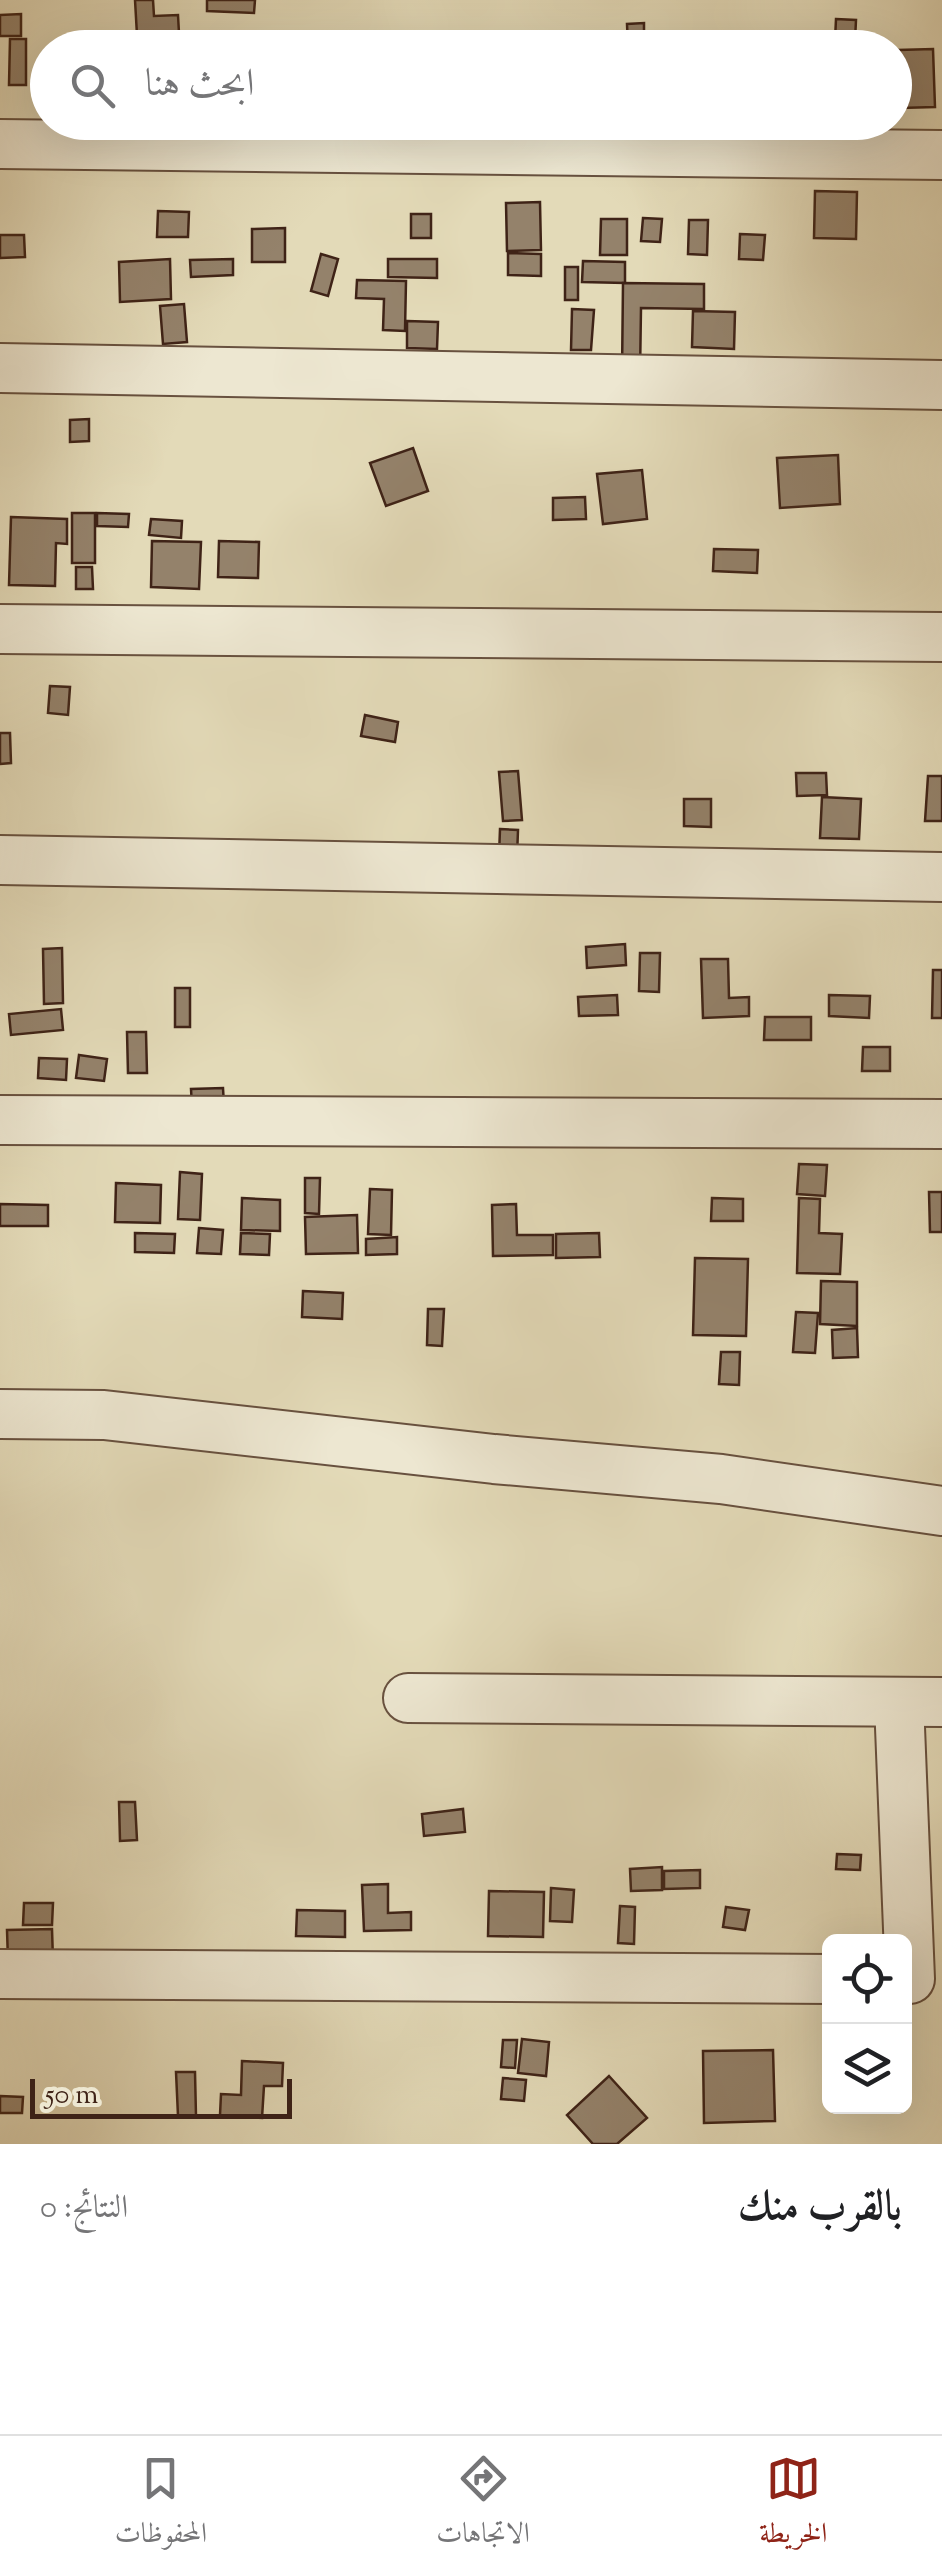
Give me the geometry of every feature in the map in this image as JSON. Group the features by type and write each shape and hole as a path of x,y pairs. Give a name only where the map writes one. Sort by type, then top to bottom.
{"street":[{"path":"0,144 942,154"},
{"path":"0,368 942,385"},
{"path":"0,629 942,638"},
{"path":"0,860 942,877"},
{"path":"0,1120 942,1124"},
{"path":"0,1414 104,1415 494,1459 721,1479 942,1511"},
{"path":"408,1698 921,1702 919,1979"},
{"path":"0,1974 822,1979"}],"building":[{"path":"135,0 153,0 154,16 178,15 179,30 137,30"},
{"path":"207,0 255,0 254,13 207,11"},
{"path":"21,14 21,36 0,36 0,15"},
{"path":"836,19 856,20 856,30 835,30"},
{"path":"644,23 644,30 627,30 627,24"},
{"path":"10,39 26,39 26,85 9,85"},
{"path":"933,49 935,107 912,108 912,50"},
{"path":"815,191 857,192 856,239 814,238"},
{"path":"540,202 541,250 507,251 506,203"},
{"path":"158,211 189,212 188,237 157,237"},
{"path":"411,214 431,214 431,238 411,238"},
{"path":"643,218 662,219 660,242 641,241"},
{"path":"601,219 627,219 627,255 600,255"},
{"path":"689,220 708,220 707,255 688,254"},
{"path":"285,228 285,262 252,262 252,229"},
{"path":"740,234 765,235 763,260 739,259"},
{"path":"0,235 24,235 25,257 0,258"},
{"path":"508,253 541,254 541,276 508,275"},
{"path":"321,254 338,259 328,296 311,291"},
{"path":"170,259 171,299 120,302 119,262"},
{"path":"233,259 233,275 191,277 190,260"},
{"path":"388,259 437,259 437,278 388,277"},
{"path":"583,261 625,262 625,283 582,282"},
{"path":"565,267 578,267 578,300 565,300"},
{"path":"357,280 406,281 405,331 383,330 384,299 356,298"},
{"path":"623,283 704,284 704,309 641,308 640,375 622,374"},
{"path":"184,304 187,342 163,344 160,306"},
{"path":"572,309 594,310 591,350 571,350"},
{"path":"693,311 735,312 734,349 692,347"},
{"path":"407,321 438,322 437,349 407,348"},
{"path":"89,419 89,441 70,442 70,420"},
{"path":"413,448 428,491 386,506 370,463"},
{"path":"838,455 840,504 780,508 777,458"},
{"path":"642,470 647,519 603,524 597,474"},
{"path":"585,497 586,519 553,520 553,498"},
{"path":"72,513 95,513 95,563 72,563"},
{"path":"97,513 129,514 128,527 97,526"},
{"path":"11,517 67,519 67,544 56,543 55,586 9,585"},
{"path":"151,519 182,521 181,538 149,535"},
{"path":"152,541 201,542 199,589 151,587"},
{"path":"219,541 259,542 258,578 218,577"},
{"path":"714,549 758,550 757,573 713,571"},
{"path":"76,567 92,567 93,589 76,589"},
{"path":"50,686 70,687 68,715 48,713"},
{"path":"365,715 398,722 395,742 361,736"},
{"path":"0,733 10,733 11,763 0,764"},
{"path":"518,771 522,820 503,821 499,772"},
{"path":"796,773 826,773 827,795 797,796"},
{"path":"928,776 942,776 942,821 925,821"},
{"path":"822,797 861,799 859,839 820,838"},
{"path":"684,799 711,799 711,827 684,826"},
{"path":"500,829 518,830 517,857 499,856"},
{"path":"625,944 626,965 587,968 586,947"},
{"path":"62,948 63,1003 44,1004 43,949"},
{"path":"640,953 660,953 659,992 639,991"},
{"path":"701,959 728,959 729,998 749,997 749,1016 703,1018"},
{"path":"933,970 942,970 942,1018 932,1018"},
{"path":"175,988 190,988 190,1027 175,1027"},
{"path":"617,995 618,1015 579,1016 578,997"},
{"path":"829,995 870,996 869,1018 829,1016"},
{"path":"61,1009 63,1030 11,1035 9,1014"},
{"path":"765,1017 811,1017 811,1040 764,1040"},
{"path":"127,1032 146,1032 147,1073 128,1073"},
{"path":"863,1047 890,1047 890,1071 862,1071"},
{"path":"79,1055 107,1059 104,1081 76,1078"},
{"path":"39,1058 67,1059 66,1080 38,1078"},
{"path":"223,1088 224,1105 192,1107 191,1089"},
{"path":"799,1164 827,1165 825,1196 797,1194"},
{"path":"180,1172 202,1174 200,1220 178,1219"},
{"path":"305,1178 320,1178 319,1214 305,1213"},
{"path":"116,1183 161,1185 160,1223 115,1222"},
{"path":"370,1189 392,1190 391,1235 368,1234"},
{"path":"929,1192 942,1192 942,1232 930,1232"},
{"path":"242,1198 280,1200 280,1231 241,1230"},
{"path":"712,1198 743,1199 743,1221 711,1221"},
{"path":"799,1198 820,1199 819,1233 842,1234 840,1274 797,1273"},
{"path":"0,1204 48,1205 48,1226 0,1226"},
{"path":"516,1204 517,1235 553,1235 553,1255 493,1256 492,1205"},
{"path":"357,1215 358,1253 306,1254 305,1217"},
{"path":"199,1228 223,1230 221,1254 197,1253"},
{"path":"135,1233 175,1234 174,1253 135,1252"},
{"path":"241,1233 270,1234 269,1255 240,1254"},
{"path":"599,1233 600,1257 556,1258 556,1234"},
{"path":"397,1237 397,1254 366,1255 366,1239"},
{"path":"695,1258 748,1259 746,1336 693,1335"},
{"path":"821,1281 857,1282 857,1326 820,1324"},
{"path":"303,1291 343,1293 342,1319 302,1317"},
{"path":"428,1309 444,1309 442,1346 427,1345"},
{"path":"796,1312 818,1313 815,1353 793,1352"},
{"path":"857,1328 858,1357 833,1358 832,1330"},
{"path":"721,1352 740,1352 739,1385 719,1384"},
{"path":"119,1802 135,1802 137,1840 120,1841"},
{"path":"463,1809 465,1832 424,1836 422,1814"},
{"path":"837,1854 861,1855 860,1870 836,1869"},
{"path":"662,1867 662,1890 631,1891 630,1869"},
{"path":"700,1870 700,1888 664,1889 664,1871"},
{"path":"388,1884 388,1913 411,1912 411,1930 364,1931 362,1885"},
{"path":"551,1888 574,1890 572,1922 550,1921"},
{"path":"489,1891 544,1892 543,1937 488,1936"},
{"path":"24,1903 53,1903 52,1925 23,1925"},
{"path":"620,1906 635,1907 634,1944 618,1943"},
{"path":"726,1907 749,1910 745,1930 723,1927"},
{"path":"297,1910 345,1911 345,1937 296,1936"},
{"path":"52,1929 53,1960 8,1961 7,1930"},
{"path":"522,2039 549,2042 546,2076 518,2073"},
{"path":"503,2040 517,2040 515,2068 501,2067"},
{"path":"773,2050 775,2121 704,2123 703,2051"},
{"path":"242,2061 283,2063 282,2086 264,2086 262,2118 220,2115 221,2094 241,2095"},
{"path":"176,2072 195,2072 196,2116 178,2116"},
{"path":"609,2076 647,2118 617,2144 593,2144 567,2115"},
{"path":"503,2078 526,2080 524,2101 501,2099"},
{"path":"0,2096 23,2097 22,2113 0,2113"}]}
